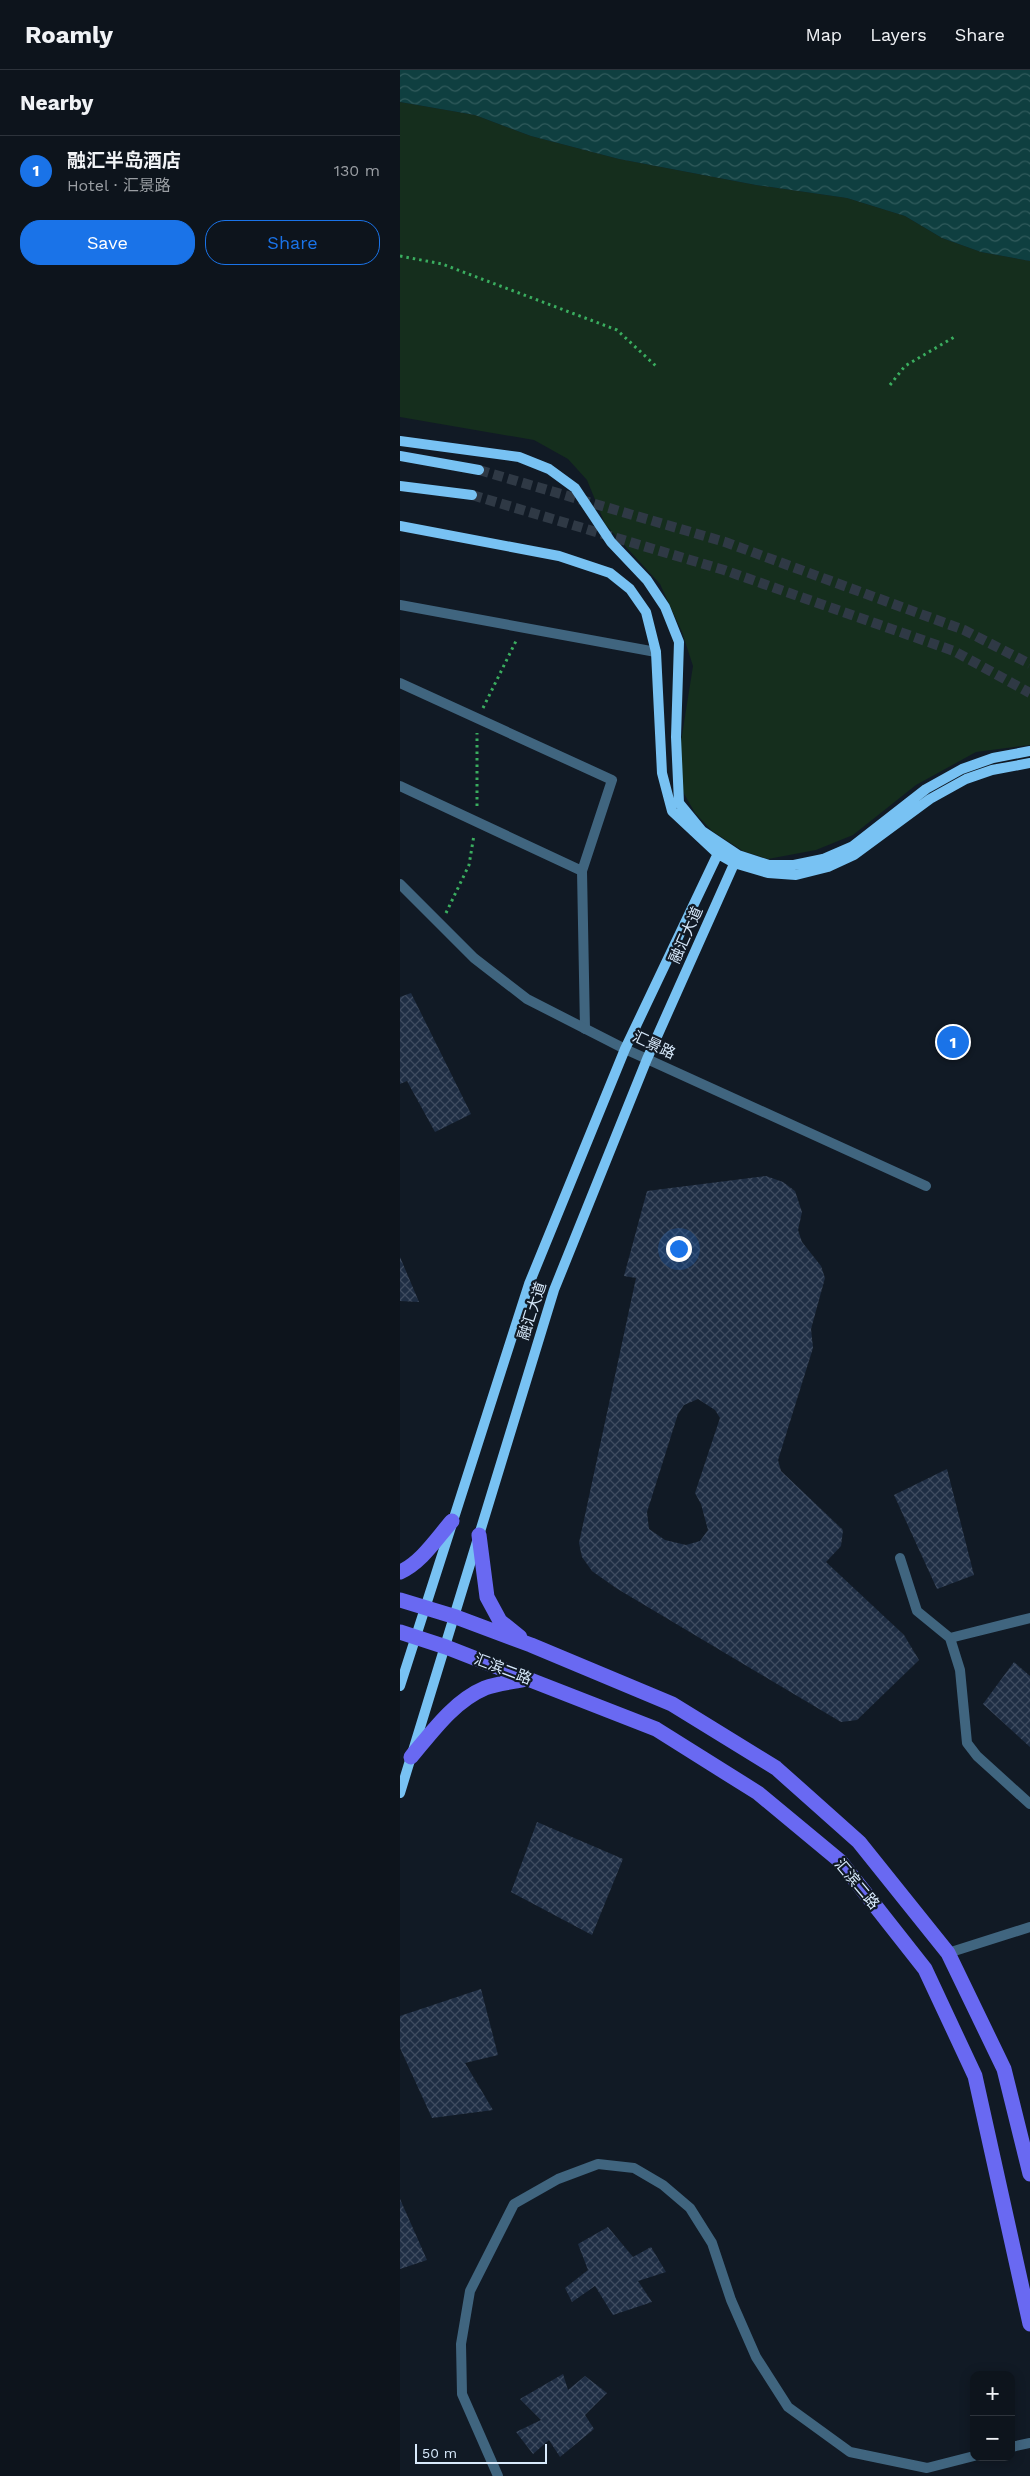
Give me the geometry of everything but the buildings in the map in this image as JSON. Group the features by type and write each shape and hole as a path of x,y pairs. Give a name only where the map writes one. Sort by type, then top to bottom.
{"main road":[{"path":"400,441 519,457 549,469 575,488 611,542 647,580 665,607 678,642 676,747 679,803 720,849"},
{"path":"400,456 479,470"},
{"path":"400,486 472,495"},
{"path":"400,526 559,556 610,573 630,589 646,612 656,652 662,773 672,812 720,849 736,859 768,873 796,875 828,867 854,855 930,799 966,779 992,770 1030,763"},
{"path":"736,859 769,865 794,865 823,859 853,846 926,789 962,769 992,758 1030,751"},
{"name":"融汇大道","path":"400,1686 529,1284 625,1049 720,849"},
{"name":"融汇大道","path":"400,1793 456,1617 479,1535 554,1290 647,1059 736,859"},
{"path":"400,1572 426,1550 452,1521"},
{"path":"479,1535 488,1597 500,1621 531,1646"},
{"name":"汇滨二路","path":"400,1600 456,1617 672,1704 776,1768 860,1842 948,1952 1004,2068 1030,2174"},
{"name":"汇滨二路","path":"400,1632 446,1647 656,1729 758,1793 840,1861 925,1969 975,2076 1030,2324"},
{"path":"412,1757 437,1726 461,1703 485,1688 527,1679"}],"street":[{"path":"400,605 656,652"},
{"path":"400,683 612,780 582,871 585,1029"},
{"path":"400,786 582,871"},
{"name":"汇景路","path":"400,884 474,958 527,999 625,1049 926,1186"},
{"path":"900,1558 917,1611 950,1638 960,1670 967,1743 977,1756 1030,1804"},
{"path":"950,1638 1030,1618"},
{"path":"948,1952 1030,1927"},
{"path":"498,2476 462,2394 461,2344 470,2291 514,2204 558,2179 598,2164 634,2168 663,2185 690,2208 712,2243 731,2300 756,2357 788,2407 850,2452 927,2468 970,2457"},
{"path":"1015,2446 1030,2443"}],"path":[{"path":"400,256 442,264 617,330 657,368"},
{"path":"890,384 905,366 956,336"},
{"path":"441,925 469,865 476,821 478,719 522,628"}],"shaded area":[{"path":"400,102 475,115 531,136 619,159 756,185 847,198 905,216 942,238 981,252 1030,261 1030,745 976,752 916,785 853,835 816,850 768,859 743,851 712,831 695,813 682,790 680,748 693,666 682,632 660,584 605,524 587,480 568,459 534,440 400,417"}],"water":[{"path":"400,70 1030,70 1030,261 981,252 942,238 905,216 847,198 756,185 619,159 531,136 475,115 400,102"}],"tunnel":[{"path":"479,470 725,542 964,630 1030,664"},
{"path":"472,495 724,570 954,651 1030,693"}],"place":[{"name":"融汇半岛酒店","path":"953,1042"}]}
